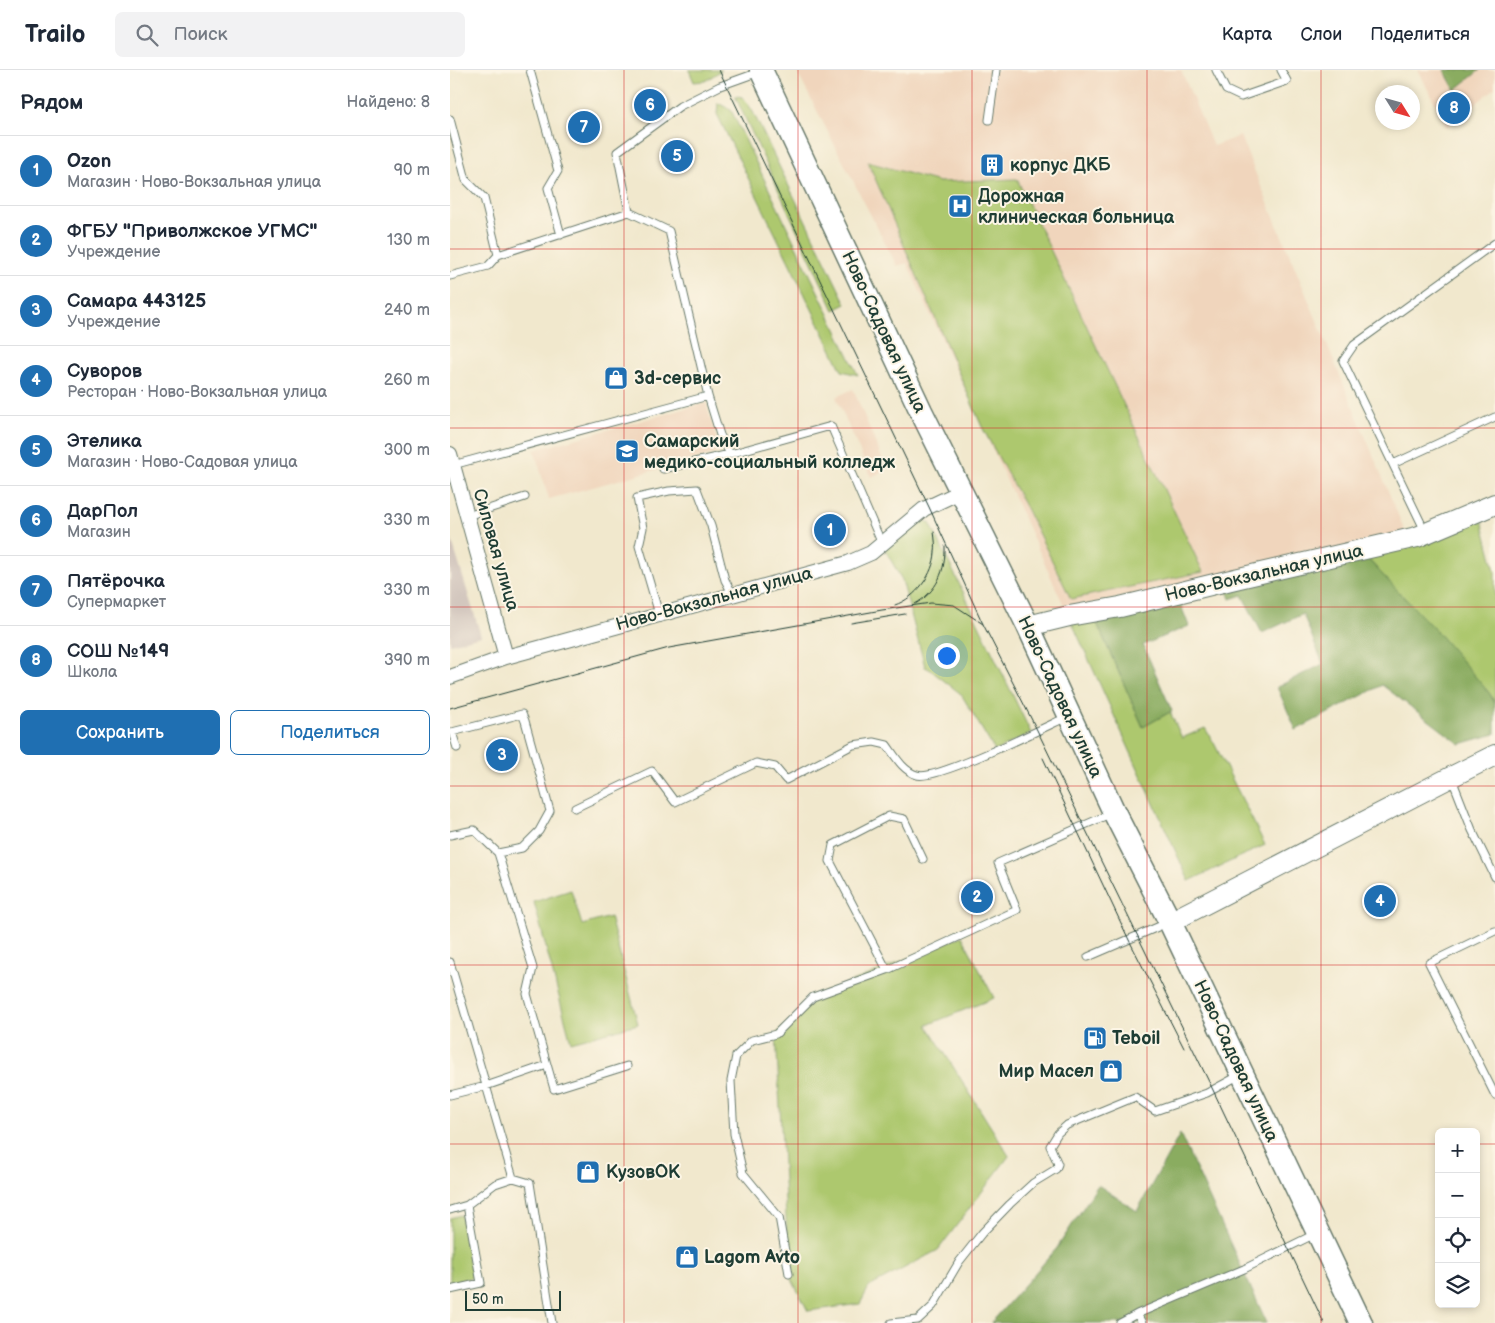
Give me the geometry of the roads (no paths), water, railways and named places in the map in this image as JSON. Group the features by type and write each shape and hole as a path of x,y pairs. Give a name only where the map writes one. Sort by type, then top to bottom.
{"main road":[{"name":"Ново-Садовая улица","path":"762,70 921,411 1028,626 1114,812 1170,922 1361,1323"}],"street":[{"name":"Силовая улица","path":"452,459 506,657"},
{"name":"Ново-Вокзальная улица","path":"450,677 506,657 732,593 848,563 871,553 924,510 962,491"},
{"name":"Ново-Вокзальная улица","path":"1028,626 1069,616 1120,607 1427,534 1495,504"},
{"path":"1170,922 1495,755"}],"lane":[{"path":"530,70 558,171 548,188 561,235"},
{"path":"629,212 617,152 680,106 720,86 762,70"},
{"path":"989,120 996,70"},
{"path":"1216,70 1226,90 1241,97 1287,81 1281,70"},
{"path":"450,119 466,180 484,198 498,255"},
{"path":"450,276 488,266 498,255 629,212 669,231 708,396 720,435 730,454"},
{"path":"1427,534 1344,361 1354,345 1495,243"},
{"path":"452,459 708,396"},
{"path":"1393,464 1495,417"},
{"path":"663,468 730,454 831,426 882,544"},
{"path":"659,614 639,546 643,528 637,498 669,491 697,489 711,526 725,580 732,593"},
{"path":"467,516 525,497"},
{"path":"457,748 452,732 522,714 550,811 538,831 522,848 498,853"},
{"path":"576,808 652,771 674,802 756,763 775,767 786,780 853,745 874,742 887,745 902,766 918,776 933,774 995,751 1070,716"},
{"path":"1451,777 1472,830 1495,877"},
{"path":"788,1274 779,1217 743,1173 741,1166 734,1134 731,1082 736,1056 752,1040 776,1034 813,997 887,970 1017,910 998,863 1114,812"},
{"path":"887,970 830,861 833,845 889,816 904,818 924,859"},
{"path":"450,835 474,830 498,853 533,968 528,994 554,1089 627,1066"},
{"path":"1088,957 1170,922"},
{"path":"1495,931 1429,963 1495,1095"},
{"path":"450,962 513,1178"},
{"path":"450,1094 486,1086 547,1065"},
{"path":"891,1323 918,1320 933,1306 960,1262 982,1233 1033,1183 1056,1169 1058,1164 1050,1146 1058,1133 1067,1124 1134,1097 1155,1111 1207,1093 1243,1074"},
{"path":"450,1210 467,1205 495,1184 513,1178 530,1183 552,1323"},
{"path":"450,1290 481,1283 467,1205"},
{"path":"1120,1323 1244,1269 1317,1233"},
{"path":"1137,1314 1142,1323"}],"tram line":[{"path":"719,70 929,507 983,624 1037,730 1213,1090 1324,1323"},
{"path":"895,605 903,602 917,591 927,577 934,560 934,532"},
{"path":"915,604 923,599 939,580 944,564 945,546"},
{"path":"450,708 669,648 882,610 931,603 954,605 983,624"},
{"path":"851,623 905,614"},
{"path":"1043,758 1129,940 1184,1048"}],"place":[{"name":"ДарПол","path":"650,105"},
{"name":"СОШ №149","path":"1454,108"},
{"name":"Пятёрочка","path":"584,127"},
{"name":"Этелика","path":"677,156"},
{"name":"корпус ДКБ","path":"992,165"},
{"name":"Дорожная клиническая больница","path":"960,206"},
{"name":"3d-сервис","path":"616,378"},
{"name":"Самарский медико-социальный колледж","path":"627,451"},
{"name":"Ozon","path":"830,530"},
{"name":"Самара 443125","path":"502,755"},
{"name":"ФГБУ \"Приволжское УГМС\"","path":"977,897"},
{"name":"Суворов","path":"1380,901"},
{"name":"Teboil","path":"1095,1038"},
{"name":"Мир Масел","path":"1111,1071"},
{"name":"КузовОК","path":"588,1172"},
{"name":"Lagom Avto","path":"687,1257"}]}
